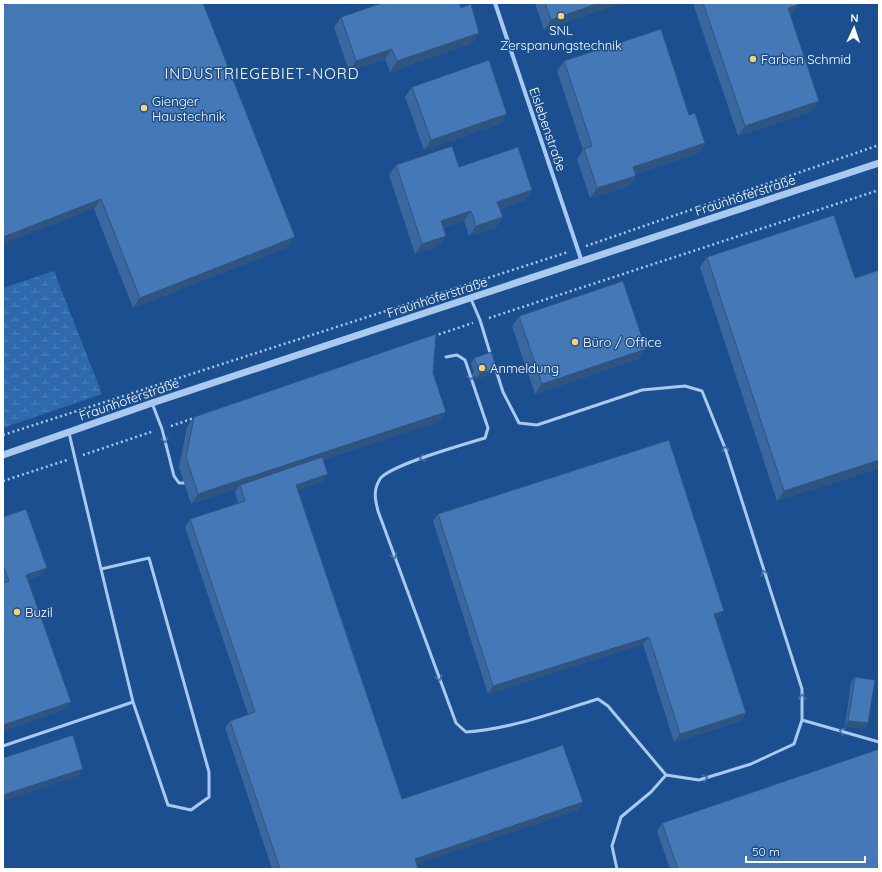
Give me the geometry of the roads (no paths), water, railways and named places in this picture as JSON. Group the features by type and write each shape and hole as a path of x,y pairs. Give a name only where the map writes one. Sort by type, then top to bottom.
{"street":[{"name":"Eislebenstraße","path":"495,3 582,262"},
{"name":"Fraunhoferstraße","path":"3,455 152,403 471,299 879,163"}],"lane":[{"path":"471,299 480,320 492,358"},
{"path":"446,357 456,355 465,360 488,428 485,438 403,464 380,478 374,494 378,511 456,723 466,732 480,731 503,727 598,699 608,706 666,775 699,780 751,764 794,744 802,720 802,689 725,448 702,391 685,386 642,390 537,425 518,423 503,392 494,364"},
{"path":"152,403 162,428 174,476 179,483 184,483"},
{"path":"69,433 132,702 168,805 191,810 208,798 209,772 149,558 101,569"},
{"path":"3,746 132,702"},
{"path":"802,720 879,742"},
{"path":"617,869 612,846 621,817 650,792 666,775"}],"place":[{"name":"SNL Zerspanungstechnik","path":"561,16"},
{"name":"Farben Schmid","path":"753,59"},
{"name":"Gienger Haustechnik","path":"144,108"},
{"name":"Büro / Office","path":"575,342"},
{"name":"Anmeldung","path":"482,368"},
{"name":"Buzil","path":"17,612"}],"district":[{"name":"INDUSTRIEGEBIET-NORD","path":"262,74"}]}
